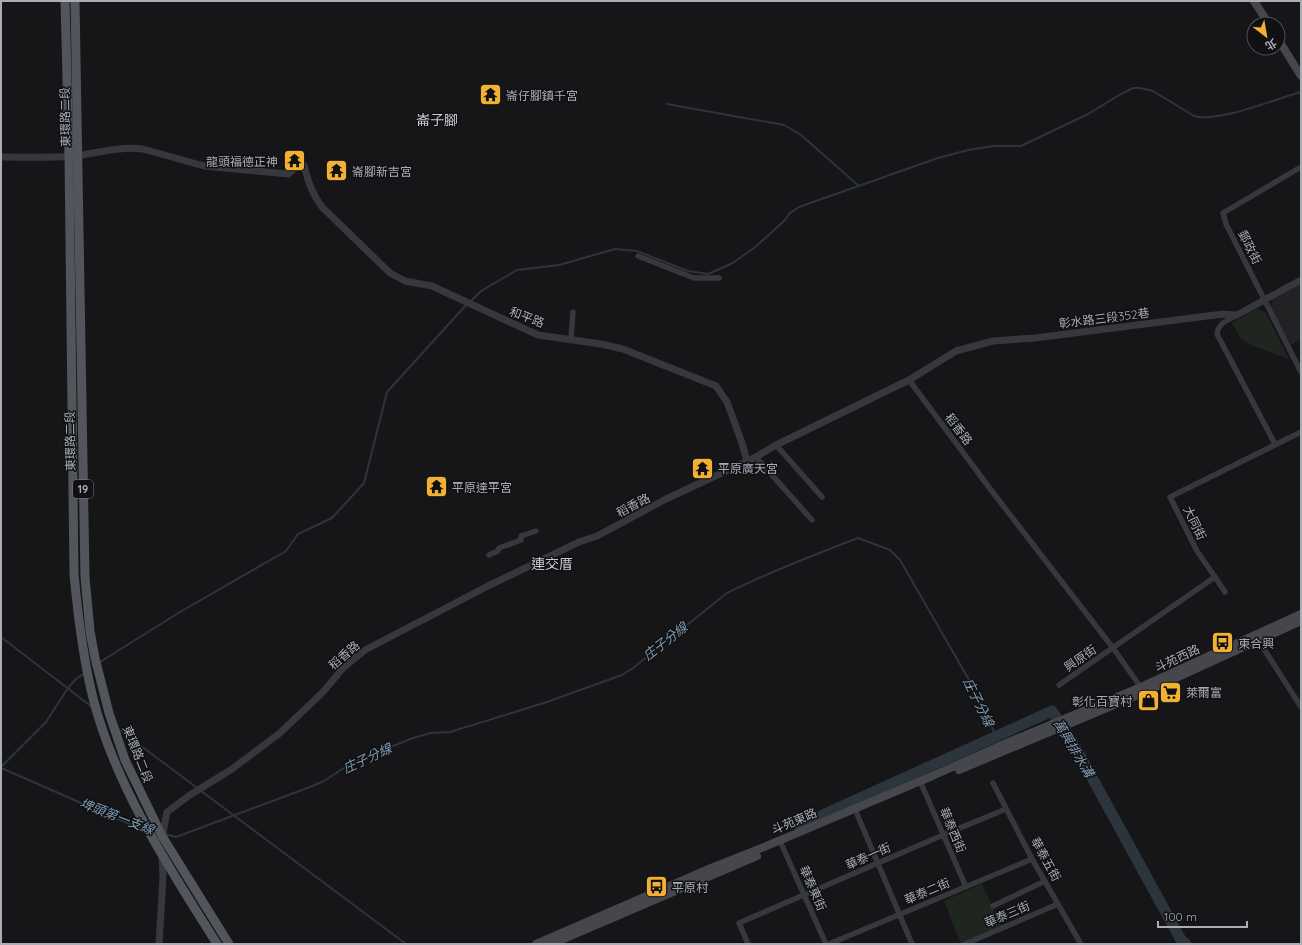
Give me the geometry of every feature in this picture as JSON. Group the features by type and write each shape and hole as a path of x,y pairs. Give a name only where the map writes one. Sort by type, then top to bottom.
{"main road":[{"name":"東環路二段","path":"65,1 73,156 85,578 90,631 103,691 125,760 162,836 229,944"},
{"name":"東環路二段","path":"75,1 73,156 74,574 79,627 94,701 111,754 143,824 217,944"},
{"path":"1254,1 1264,16"},
{"path":"1286,52 1301,76"},
{"name":"斗苑西路","path":"1257,638 1301,614"},
{"name":"斗苑西路","path":"1064,723 1143,690 1257,638 1301,621"},
{"name":"斗苑東路","path":"552,944 781,843 1064,723"},
{"name":"斗苑東路","path":"536,944 711,868 781,843"}],"street":[{"name":"和平路","path":"73,156 109,150 136,148 204,166 288,174 295,168 304,165 307,180 317,201 390,273 405,281 432,286 538,335 571,339 623,349 716,386 727,402 747,461"},
{"path":"1,157 73,156"},
{"name":"郵政街","path":"1301,167 1223,213 1226,224 1301,372"},
{"path":"638,256 694,278 719,278"},
{"path":"1275,444 1217,334 1220,324 1301,280"},
{"path":"571,339 573,312"},
{"name":"彰水路三段352巷","path":"909,380 956,351 994,341 1035,338 1223,314 1237,315"},
{"name":"稻香路","path":"159,944 163,877 162,836 167,812 232,769 280,733 323,692 343,668 365,650 488,586 579,542 597,536 666,499 756,457 776,445 909,380 1113,648 1143,690"},
{"name":"大同街","path":"1215,577 1197,551 1170,497 1301,432"},
{"path":"776,445 822,497"},
{"path":"756,457 812,520"},
{"path":"489,555 498,551 499,548 521,540 521,536 536,531"},
{"path":"1113,648 1215,577 1225,592"},
{"path":"1257,638 1301,708"},
{"name":"興原街","path":"1059,685 1113,648"},
{"name":"華泰五街","path":"993,783 1032,859 1081,944"},
{"name":"華泰西街","path":"921,784 966,887"},
{"name":"華泰一街","path":"748,944 739,923 1006,809"},
{"path":"856,811 912,944"},
{"name":"華泰東街","path":"781,843 826,944"},
{"name":"華泰二街","path":"829,944 1032,859"},
{"path":"992,906 1045,882"},
{"name":"華泰三街","path":"965,944 1058,904"}],"shaded area":[{"path":"1301,284 1301,339 1291,345 1270,307 1273,300"},
{"path":"1257,309 1265,312 1289,359 1253,346 1241,339 1232,323"},
{"path":"982,884 1001,925 961,944 944,901"}],"waterway":[{"path":"471,301 481,291 517,270 559,265 615,249 637,251 688,271 708,274 731,264 754,248 784,221 790,213 799,207 938,158 968,150 994,146 1021,146 1088,114 1133,88 1153,91 1194,116 1204,117 1232,113 1301,92"},
{"path":"667,104 784,125 801,135 859,186"},
{"path":"100,662 180,612 286,551 298,534 332,518 364,483 387,392 467,304"},
{"name":"庄子分線","path":"165,834 176,837 310,787 324,781 353,762 413,738 431,733 450,732 544,703 622,675 633,668 727,593 808,557 858,538 890,550 900,560 972,685 996,736"},
{"path":"1,637 92,707"},
{"path":"1,767 46,722 68,688 76,679 85,673"},
{"name":"萬興排水溝","path":"798,824 816,818 1052,711 1072,741 1181,940 1186,944"},
{"path":"117,728 406,944"},
{"name":"埤頭第一支線","path":"1,768 143,829"}],"place":[{"name":"崙仔腳鎮千宮","path":"490,95"},
{"name":"龍頭福德正神","path":"294,161"},
{"name":"崙腳新吉宮","path":"337,171"},
{"name":"平原廣天宮","path":"702,468"},
{"name":"平原達平宮","path":"436,487"},
{"name":"東合興","path":"1222,643"},
{"name":"萊爾富","path":"1170,692"},
{"name":"彰化百寶村","path":"1148,701"},
{"name":"平原村","path":"656,887"}],"district":[{"name":"崙子腳","path":"437,120"},
{"name":"連交厝","path":"552,564"}]}
